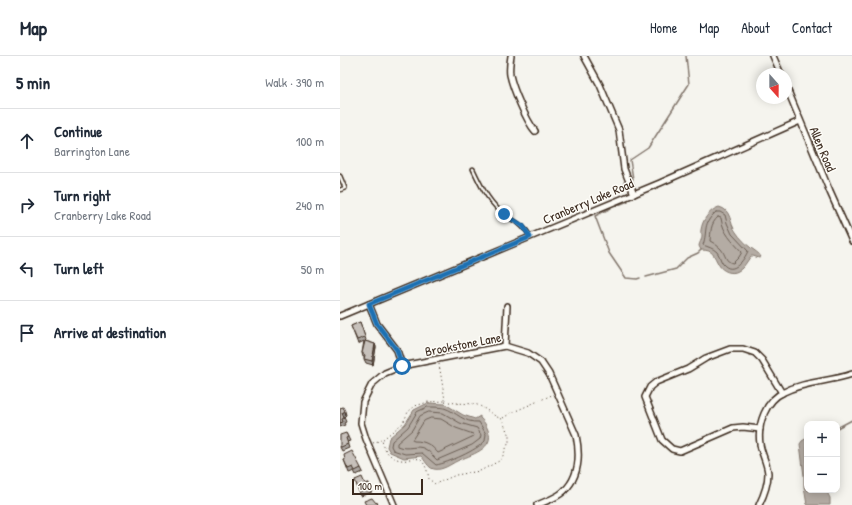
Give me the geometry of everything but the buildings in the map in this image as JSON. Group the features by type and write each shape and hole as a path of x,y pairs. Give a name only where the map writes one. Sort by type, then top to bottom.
{"street":[{"path":"511,56 510,74 513,86 527,118 535,130"},
{"path":"584,56 600,85 619,130 624,169 634,194"},
{"path":"774,56 779,68"},
{"name":"Allen Road","path":"792,101 852,241"},
{"name":"Cranberry Lake Road","path":"340,316 634,194 800,121"},
{"path":"369,304 377,324 397,350 402,366"},
{"path":"505,346 507,306"},
{"name":"Brookstone Lane","path":"394,505 368,445 361,422 362,402 372,384 385,373 402,366 505,346 528,353 541,362 549,374 576,436 578,457 576,474 565,491 537,505"},
{"path":"760,429 743,426 733,428 680,451 672,449 662,440 645,398 650,387 656,382 688,369 706,358 730,349 744,349 755,353 762,360 782,392"},
{"path":"759,505 765,490 768,473 765,457 760,444 760,429 762,417 769,404 782,392 797,386 838,379 852,374"}],"lane":[{"path":"473,169 482,189 494,205 504,214 523,226 530,237"},
{"path":"340,176 345,188 340,190"}],"path":[{"path":"438,360 445,401"},
{"path":"502,419 511,412 557,393"},
{"path":"368,445 382,440 403,423 408,412 415,406 428,402 445,401 460,404 475,404 494,416 502,419 509,436 509,442 501,460 480,471 456,475 435,484 429,480 428,470 420,460 417,458 404,460 389,456 384,448 382,440"}],"water":[{"path":"719,207 726,211 739,236 761,257 751,256 740,270 733,273 722,269 711,252 701,250 699,246 702,237 701,232 704,220 709,213 715,208"},
{"path":"428,403 445,404 463,415 475,419 480,416 488,430 489,437 485,447 475,454 440,469 430,467 421,456 404,458 390,452 387,447 389,438 405,424 414,410"},
{"path":"804,440 804,476 800,444"},
{"path":"805,493 828,493 830,498 830,505 807,505"}],"waterway":[{"path":"633,179 630,160 648,148 689,84 686,56"},
{"path":"623,189 624,182"},
{"path":"616,206 628,201"},
{"path":"611,208 595,216 609,253 626,278 640,278"},
{"path":"646,277 676,269 687,258 701,250"},
{"path":"840,426 852,420"}],"route":[{"path":"402,366 397,350 387,335 377,324 369,304 530,237 527,230 523,226 504,214"}]}
